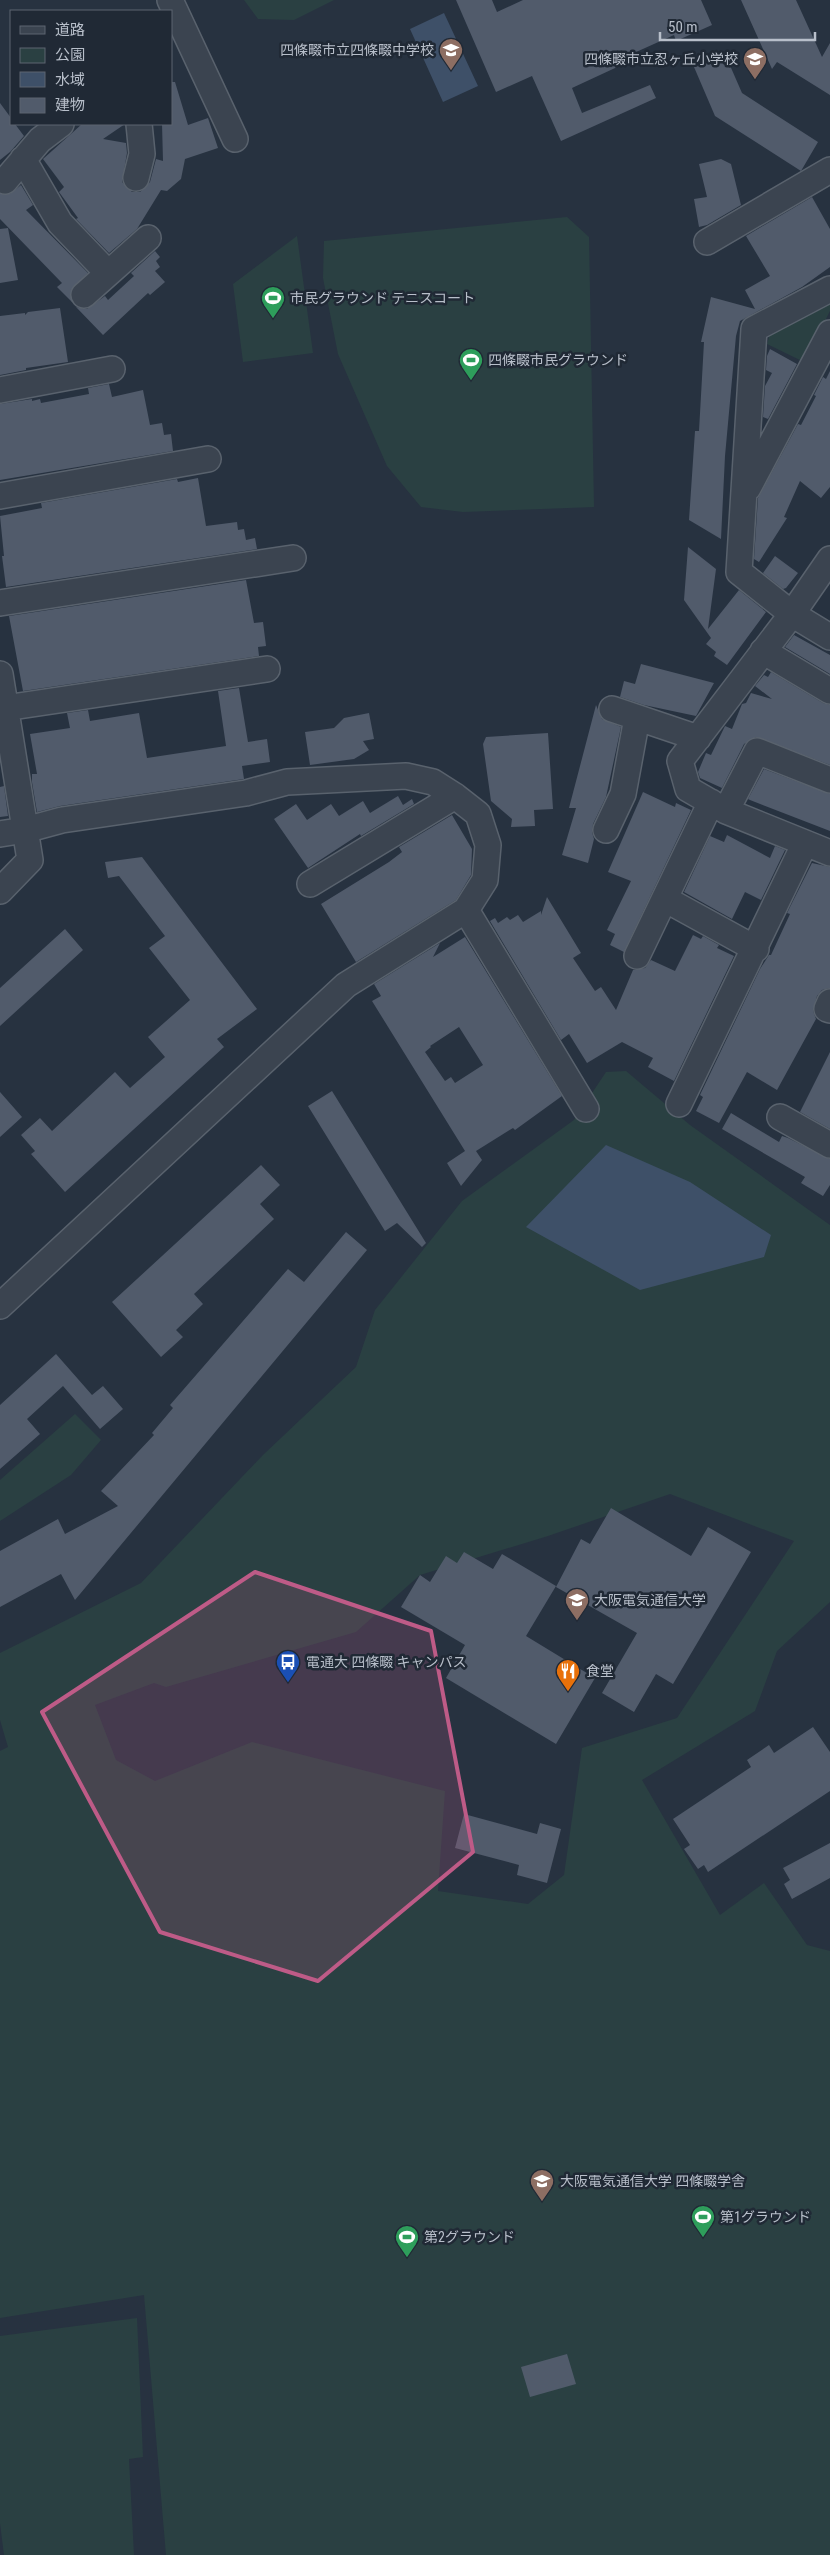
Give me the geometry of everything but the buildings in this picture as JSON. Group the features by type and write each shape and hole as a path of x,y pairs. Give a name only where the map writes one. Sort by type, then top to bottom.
{"street":[{"path":"170,0 177,28 235,138"},
{"path":"5,182 40,140 60,125"},
{"path":"136,178 142,154 139,125"},
{"path":"23,160 60,223 108,272"},
{"path":"707,242 830,170"},
{"path":"84,295 148,238"},
{"path":"830,290 754,329 739,572 792,614 830,637"},
{"path":"744,496 830,333"},
{"path":"0,390 112,369"},
{"path":"0,496 208,459"},
{"path":"0,603 294,558"},
{"path":"830,559 792,614 680,761 688,789 719,806 830,853"},
{"path":"763,651 830,691"},
{"path":"3,704 267,669"},
{"path":"0,674 3,704 30,860 0,892"},
{"path":"612,709 698,738"},
{"path":"606,830 623,794 638,718"},
{"path":"637,956 665,899 719,806 757,751 830,780"},
{"path":"0,834 25,830 62,820 246,793 287,782 406,776 433,782 478,814 488,845 485,880 466,910 346,985 0,1306"},
{"path":"310,884 455,796"},
{"path":"679,1104 806,844"},
{"path":"665,899 756,948"},
{"path":"466,910 586,1109"},
{"path":"830,1002 826,1009 830,1010"},
{"path":"780,1117 830,1145"}],"highlighted area":[{"path":"255,1572 431,1631 473,1852 318,1981 160,1932 42,1712"}],"green space":[{"path":"244,0 334,0 294,20 258,19"},
{"name":"四條畷市民グラウンド","path":"567,217 589,237 594,507 463,512 421,507 387,466 338,354 323,278 324,241"},
{"name":"市民グラウンド テニスコート","path":"297,236 313,353 243,362 233,284"},
{"path":"830,303 830,311 804,362 767,344 771,330"},
{"path":"626,1071 690,1125 830,1225 830,1602 777,1651 755,1711 642,1780 720,1915 764,1883 807,1945 830,1951 830,2555 166,2555 144,2295 0,2318 0,1751 8,1747 0,1720 0,1653 141,1583 263,1455 356,1367 375,1310 462,1201 574,1120 606,1072","holes":["670,1494 794,1541 677,1718 582,1748 564,1875 528,1904 438,1891 445,1791 252,1742 155,1781 116,1760 95,1705 154,1683 166,1687 356,1632 420,1575 548,1536"]},
{"path":"75,1414 101,1440 71,1475 0,1521 0,1480"},
{"path":"137,2318 143,2457 129,2459 134,2555 4,2555 0,2523 0,2336"}],"water":[{"path":"444,13 478,86 443,102 410,29"},
{"path":"606,1145 690,1182 771,1235 764,1257 640,1290 526,1227"}],"place":[{"name":"四條畷市立四條畷中学校","path":"451,71"},
{"name":"四條畷市立忍ヶ丘小学校","path":"755,80"},
{"name":"市民グラウンド テニスコート","path":"273,319"},
{"name":"四條畷市民グラウンド","path":"471,381"},
{"name":"大阪電気通信大学","path":"577,1621"},
{"name":"電通大 四條畷 キャンパス","path":"288,1683"},
{"name":"食堂","path":"568,1692"},
{"name":"大阪電気通信大学 四條畷学舎","path":"542,2202"},
{"name":"第1グラウンド","path":"703,2238"},
{"name":"第2グラウンド","path":"407,2258"}]}
